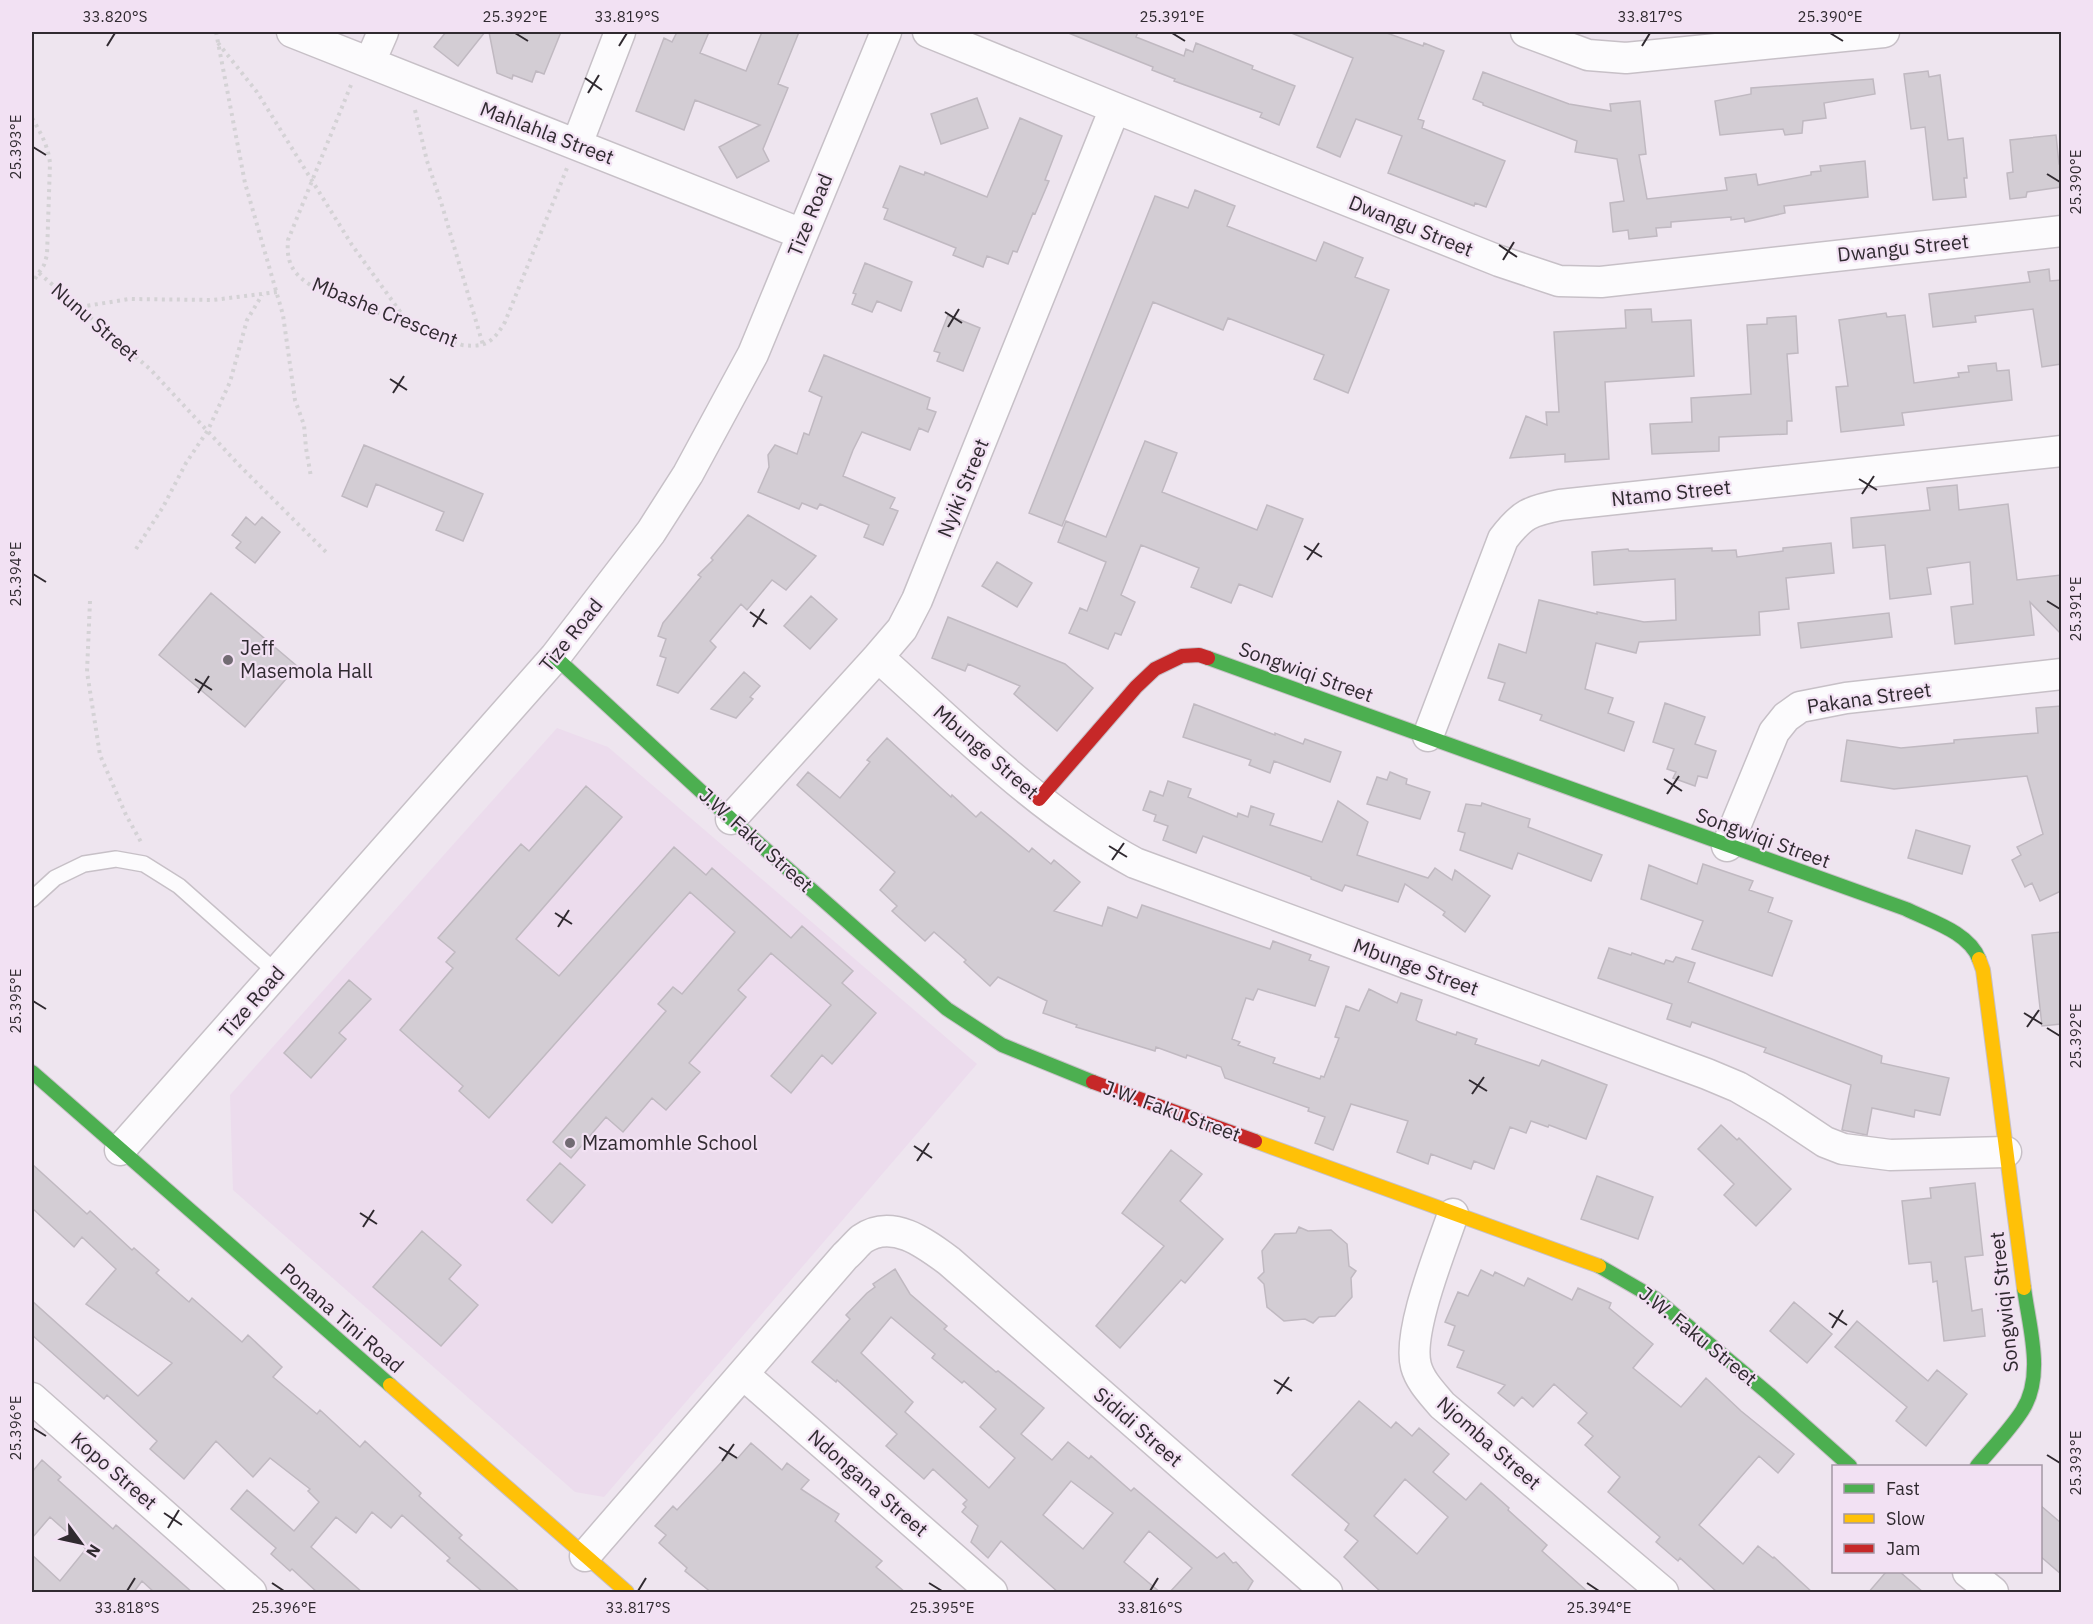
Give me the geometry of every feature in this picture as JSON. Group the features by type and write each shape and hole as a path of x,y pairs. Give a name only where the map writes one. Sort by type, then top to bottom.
{"street":[{"name":"Mahlahla Street","path":"292,32 802,234"},
{"path":"366,61 382,32"},
{"path":"577,144 620,32"},
{"name":"Tize Road","path":"120,1150 555,657 645,541 688,474 753,354 886,32"},
{"name":"Dwangu Street","path":"928,32 1499,261 1559,282 1601,282 2061,231"},
{"path":"1526,32 1588,55 1626,58 1884,32"},
{"name":"Nyiki Street","path":"731,819 902,629 917,600 1115,108"},
{"name":"Ntamo Street","path":"1428,736 1503,539 1517,520 1536,510 1560,505 2061,451"},
{"name":"Songwiqi Street","path":"1039,799 1136,687 1155,669 1182,656 1199,655 1906,909 1960,936 1977,954 1983,969 2034,1365 2031,1389 2022,1411 1979,1465"},
{"name":"J.W. Faku Street","path":"555,657 731,819 946,1009 976,1030 1002,1045 1096,1084 1601,1267 1656,1299 1848,1465"},
{"name":"Mbunge Street","path":"878,657 1039,799 1104,845 1135,863 1707,1074 1738,1087 1825,1142 1843,1149 1890,1155 2006,1152"},
{"name":"Pakana Street","path":"1727,846 1774,732 1786,717 1800,707 1846,698 2061,674"},
{"name":"Ponana Tini Road","path":"32,1072 627,1593"},
{"name":"Njomba Street","path":"1453,1214 1420,1314 1414,1344 1416,1367 1425,1385 1442,1405 1663,1593"},
{"name":"Sididi Street","path":"585,1556 862,1239 877,1232 894,1231 911,1236 949,1260 1327,1593"},
{"name":"Ndongana Street","path":"743,1374 992,1593"},
{"name":"Kopo Street","path":"32,1398 251,1593"},
{"path":"1969,1573 1993,1593"}],"lane":[{"path":"32,899 55,878 84,864 116,860 144,864 178,886 277,973"}],"path":[{"path":"216,32 245,183 283,315 296,400 304,424 311,477"},
{"path":"217,42 257,92 352,245 410,325"},
{"name":"Mbashe Crescent","path":"366,61 311,181 288,240 286,254 299,276 310,284 410,325 462,345 477,347 489,342 498,333 505,322 577,144"},
{"path":"408,77 428,161 483,345"},
{"path":"32,118 45,141 50,164 48,255 32,283"},
{"name":"Nunu Street","path":"39,273 151,370 239,465 329,555"},
{"path":"79,308 129,299 213,300 277,292"},
{"path":"136,549 208,430 230,382 247,320 261,294"},
{"path":"90,601 87,672 100,755 126,815 159,874"}],"shaded area":[{"name":"Mzamomhle School","path":"557,728 608,747 977,1064 604,1497 575,1492 233,1190 230,1095"}],"building":[{"path":"446,32 485,32 458,66 434,47"},
{"path":"489,32 561,32 544,74 536,71 532,82 513,75 512,79 497,73"},
{"path":"677,32 709,32 700,53 746,71 762,32 799,32 778,84 788,88 763,149 769,161 737,178 719,147 760,125 695,100 684,130 636,111 664,38 672,42"},
{"path":"1066,32 1138,32 1136,37 1184,56 1186,49 1193,52 1196,43 1295,86 1279,125 1260,117 1262,113 1174,81 1175,79 1152,70 1153,67"},
{"path":"1289,32 1384,32 1444,51 1418,119 1424,121 1422,128 1505,161 1486,207 1475,203 1474,206 1388,173 1402,136 1356,119 1340,157 1317,147 1353,58"},
{"path":"1928,71 1929,77 1940,75 1948,140 1963,138 1967,178 1964,178 1966,197 1933,200 1925,127 1911,129 1904,74"},
{"path":"1483,72 1569,104 1611,111 1610,104 1640,101 1646,154 1639,155 1647,199 1727,190 1725,178 1756,174 1758,185 1811,175 1811,172 1821,171 1820,166 1865,161 1868,197 1784,206 1785,213 1745,222 1744,218 1731,220 1731,217 1671,222 1671,227 1656,228 1657,236 1629,239 1628,230 1613,232 1610,203 1624,201 1617,159 1575,152 1577,141 1483,105 1473,99"},
{"path":"1873,79 1875,94 1824,103 1826,118 1803,121 1802,133 1785,135 1783,129 1720,135 1715,101 1751,94 1751,88"},
{"path":"977,98 988,128 941,144 931,114"},
{"path":"1020,118 1062,136 1045,180 1049,181 1017,252 1013,251 1008,264 987,256 983,267 953,255 956,248 884,219 888,209 883,207 900,166 924,175 925,172 987,197"},
{"path":"2056,135 2059,164 2061,164 2061,187 2027,192 2026,197 2010,199 2007,173 2013,172 2010,140"},
{"path":"1195,190 1235,206 1227,226 1316,261 1324,242 1363,258 1355,277 1389,290 1348,393 1314,379 1324,355 1228,318 1223,330 1153,302 1062,526 1029,513 1155,196 1188,208"},
{"path":"865,263 912,282 901,311 877,301 872,312 852,304 856,294 853,293"},
{"path":"2049,269 2050,281 2061,280 2061,364 2042,367 2033,309 1975,316 1976,322 1933,327 1929,294 2030,282 2028,272"},
{"path":"1651,309 1652,322 1691,320 1694,376 1605,382 1609,459 1565,462 1565,454 1510,458 1526,416 1547,425 1546,412 1559,412 1554,332 1626,328 1625,310"},
{"path":"1886,313 1887,317 1905,315 1914,383 1959,377 1958,373 1969,372 1968,366 1996,363 1997,371 2009,370 2012,400 1902,413 1904,425 1841,432 1836,387 1848,386 1839,320"},
{"path":"948,315 980,328 963,371 937,361 940,353 934,351"},
{"path":"1796,316 1798,353 1787,354 1792,421 1787,421 1787,434 1719,437 1719,451 1652,454 1650,424 1692,422 1691,398 1751,394 1747,325 1767,324 1767,318"},
{"path":"824,355 930,398 927,409 936,412 928,432 919,428 910,450 862,432 853,450 843,476 895,498 890,508 898,511 883,545 864,537 869,525 820,504 817,509 802,503 799,509 758,492 769,467 768,455 775,445 797,454 804,433 809,435 822,397 809,391"},
{"path":"1145,441 1177,453 1162,492 1257,530 1267,505 1303,519 1272,597 1239,584 1231,603 1191,587 1199,568 1141,545 1121,595 1135,602 1121,635 1115,633 1108,649 1069,633 1080,608 1087,611 1106,562 1058,542 1066,521 1106,537"},
{"path":"364,445 483,494 463,541 436,530 444,512 376,484 367,507 342,496"},
{"path":"1957,485 1959,510 2008,504 2017,580 2061,575 2061,634 2030,602 2034,635 1955,644 1951,607 1973,604 1970,562 1927,568 1931,594 1890,599 1885,545 1853,548 1851,518 1930,510 1927,488"},
{"path":"748,515 816,556 786,590 772,580 747,610 741,604 710,641 716,647 678,693 657,685 666,658 660,656 666,639 658,636 663,623 701,577 698,575 713,560 711,558"},
{"path":"246,517 255,525 262,517 280,532 255,563 236,548 241,542 232,535"},
{"path":"1831,543 1834,573 1786,578 1789,609 1759,612 1760,635 1639,642 1636,653 1596,643 1585,689 1613,698 1608,713 1634,722 1624,751 1540,720 1542,715 1499,700 1505,683 1488,678 1499,644 1526,653 1539,600 1597,614 1597,612 1644,622 1676,620 1675,579 1594,585 1592,552 1712,548 1712,551 1736,550 1737,557 1783,551 1783,548"},
{"path":"997,562 1032,583 1017,607 982,586"},
{"name":"Jeff Masemola Hall","path":"211,593 297,666 245,727 159,655"},
{"path":"811,596 837,619 810,649 784,626"},
{"path":"1889,613 1892,637 1801,648 1798,623"},
{"path":"948,617 1065,664 1093,688 1057,731 1014,694 1020,686 968,664 965,671 932,658"},
{"path":"744,672 760,686 750,697 753,699 736,718 711,709"},
{"path":"1665,703 1705,717 1695,744 1716,751 1707,778 1698,776 1695,786 1673,778 1676,772 1667,769 1674,749 1653,742"},
{"path":"1194,704 1275,735 1275,733 1303,744 1305,739 1341,752 1330,782 1274,761 1270,773 1249,765 1251,760 1183,737"},
{"path":"2061,706 2061,891 2040,901 2032,883 2025,887 2012,860 2021,855 2017,847 2043,834 2027,776 1894,789 1841,781 1847,740 1901,748 1954,743 1954,740 2038,733 2036,708"},
{"path":"887,738 976,817 981,812 1029,852 1032,848 1051,864 1054,860 1080,882 1054,911 1102,926 1108,907 1137,918 1142,905 1270,949 1273,941 1311,955 1309,960 1329,967 1315,1006 1258,989 1253,1000 1246,998 1232,1039 1240,1042 1238,1045 1275,1058 1273,1063 1320,1079 1321,1076 1324,1077 1339,1038 1335,1037 1346,1006 1359,1011 1369,989 1397,1003 1401,993 1422,1000 1416,1020 1419,1022 1456,1035 1457,1032 1477,1039 1475,1044 1539,1066 1542,1060 1607,1085 1586,1139 1531,1121 1526,1133 1510,1127 1494,1169 1474,1161 1471,1169 1431,1154 1428,1164 1397,1152 1408,1121 1351,1104 1333,1150 1315,1143 1325,1117 1308,1111 1309,1108 1225,1078 1221,1067 1187,1055 1186,1058 1156,1047 1155,1051 1076,1027 1077,1025 1043,1013 1047,1001 998,977 990,986 964,962 966,960 934,932 925,941 892,911 897,906 880,890 895,872 797,785 808,772 840,798 870,762 867,760"},
{"path":"1390,772 1407,779 1406,784 1430,792 1420,819 1367,804 1377,777 1387,780"},
{"path":"1168,781 1191,789 1188,797 1237,817 1238,813 1248,817 1251,806 1274,814 1270,825 1322,842 1338,801 1368,822 1357,855 1428,878 1435,868 1452,880 1455,870 1490,896 1465,932 1443,915 1445,912 1405,884 1398,902 1345,885 1342,891 1203,836 1196,853 1163,840 1168,826 1154,821 1156,815 1143,810 1150,791 1163,796"},
{"path":"586,786 622,817 516,939 559,976 674,847 706,875 712,868 791,938 802,926 853,971 842,983 876,1013 832,1064 822,1055 791,1093 771,1076 831,1005 771,953 738,990 746,997 689,1063 700,1072 666,1110 652,1098 623,1132 606,1117 571,1158 553,1142 666,1011 658,1004 673,987 682,994 735,932 690,892 489,1118 459,1091 463,1086 400,1030 453,968 446,962 455,952 438,938 521,844 529,851"},
{"path":"1482,803 1530,819 1528,827 1602,855 1591,881 1518,853 1512,869 1460,850 1465,833 1458,831 1466,804 1481,806"},
{"path":"1916,830 1970,846 1962,874 1908,858"},
{"path":"1703,864 1753,881 1749,890 1773,898 1768,912 1792,921 1772,976 1692,949 1703,921 1641,899 1649,865 1697,884"},
{"path":"2061,932 2061,1024 2042,1026 2032,935"},
{"path":"1609,948 1664,964 1666,960 1673,962 1676,957 1695,963 1688,982 1882,1056 1881,1063 1949,1078 1940,1115 1915,1110 1914,1117 1872,1108 1867,1135 1842,1130 1851,1085 1764,1052 1766,1048 1692,1022 1690,1027 1667,1019 1672,1004 1598,978"},
{"path":"349,980 371,999 339,1033 346,1039 311,1078 284,1053"},
{"path":"1721,1125 1737,1140 1739,1138 1791,1189 1756,1226 1724,1195 1734,1184 1698,1149"},
{"path":"1171,1150 1202,1174 1180,1201 1223,1239 1185,1283 1181,1280 1120,1348 1096,1326 1164,1246 1122,1213"},
{"path":"560,1163 585,1185 552,1223 527,1200"},
{"path":"32,1164 87,1214 90,1211 132,1250 134,1248 159,1270 156,1273 189,1302 192,1298 242,1342 248,1335 282,1367 273,1377 317,1414 320,1410 360,1447 365,1441 421,1493 419,1496 462,1535 459,1538 521,1593 484,1593 447,1561 450,1558 402,1515 391,1528 372,1512 356,1533 336,1517 311,1547 363,1593 318,1593 292,1569 290,1571 271,1554 276,1548 231,1509 247,1490 294,1531 319,1502 308,1491 310,1489 270,1458 253,1477 216,1441 184,1479 150,1449 157,1441 107,1395 104,1399 32,1335 32,1301 138,1396 172,1363 86,1304 116,1269 82,1237 74,1247 32,1208"},
{"path":"1597,1176 1653,1197 1638,1239 1581,1219"},
{"path":"1975,1183 1983,1255 1965,1257 1972,1311 1982,1309 1985,1336 1944,1341 1937,1281 1933,1282 1931,1262 1909,1264 1902,1201 1931,1198 1930,1188"},
{"path":"1299,1227 1308,1231 1331,1230 1347,1244 1349,1266 1356,1271 1351,1278 1352,1297 1335,1316 1319,1317 1313,1323 1305,1319 1284,1321 1267,1307 1264,1284 1258,1278 1264,1272 1262,1251 1275,1234 1296,1233"},
{"path":"422,1231 461,1265 449,1279 478,1305 441,1346 373,1287"},
{"path":"895,1269 910,1294 947,1326 944,1329 1044,1408 1021,1434 1052,1460 1068,1442 1089,1459 1091,1456 1131,1491 1134,1488 1217,1558 1224,1553 1233,1563 1236,1562 1253,1581 1246,1593 1169,1593 1192,1568 1149,1531 1124,1562 1161,1593 1059,1593 1001,1541 988,1558 971,1542 978,1526 962,1512 966,1507 963,1504 967,1500 933,1469 924,1479 886,1446 897,1434 837,1380 836,1382 812,1362 850,1319 846,1315 875,1287 873,1284","holes":["891,1317 935,1354 932,1358 962,1383 964,1381 996,1409 980,1427 1015,1458 989,1488 905,1412 913,1402 861,1353","1071,1481 1113,1513 1083,1549 1043,1515"]},
{"path":"1481,1270 1493,1276 1495,1272 1524,1286 1528,1278 1572,1300 1578,1288 1611,1303 1609,1308 1653,1344 1633,1368 1681,1407 1706,1378 1741,1411 1794,1454 1778,1473 1759,1456 1699,1525 1743,1564 1758,1546 1774,1557 1813,1593 1718,1593 1680,1558 1678,1561 1656,1542 1660,1537 1608,1492 1620,1477 1585,1445 1593,1436 1578,1423 1587,1413 1554,1384 1533,1407 1522,1397 1514,1406 1498,1393 1505,1385 1457,1367 1464,1351 1448,1345 1455,1326 1445,1322 1458,1292 1468,1296"},
{"path":"1794,1302 1832,1334 1807,1363 1770,1331"},
{"path":"1857,1321 1928,1381 1937,1370 1967,1394 1926,1446 1896,1421 1907,1407 1835,1347"},
{"path":"1359,1401 1391,1428 1396,1422 1412,1436 1419,1428 1449,1454 1433,1472 1466,1500 1481,1483 1547,1545 1542,1551 1589,1593 1382,1593 1344,1557 1358,1541 1345,1530 1349,1524 1292,1475","holes":["1405,1479 1448,1517 1417,1554 1374,1516"]},
{"path":"751,1443 782,1470 787,1463 809,1480 801,1489 839,1514 835,1521 882,1561 876,1567 906,1593 712,1593 685,1571 687,1568 659,1543 666,1535 655,1526 673,1506 677,1510 730,1453 737,1459"},
{"path":"42,1460 61,1477 58,1480 113,1529 116,1525 193,1593 155,1593 142,1581 133,1593 32,1593 32,1555 60,1581 86,1549 50,1517 32,1538 32,1472"},
{"path":"2042,1507 2061,1523 2061,1574 2042,1558"},
{"path":"1885,1573 1901,1573 1924,1593 1868,1593"}],"traffic: fast":[{"path":"555,657 731,819 947,1009 1002,1045 1093,1082"},
{"path":"1208,658 1906,909 1958,934 1967,941 1979,959"},
{"path":"32,1072 390,1385"},
{"path":"1599,1266 1656,1299 1849,1465"},
{"path":"1978,1465 2022,1411 2033,1382 2034,1351 2024,1288"}],"traffic: slow":[{"path":"1979,959 1983,970 2024,1288"},
{"path":"1255,1141 1599,1266"},
{"path":"390,1385 627,1592"}],"traffic: jam":[{"path":"1039,799 1136,687 1155,669 1182,656 1199,655 1208,658"},
{"path":"1093,1082 1255,1141"}],"place":[{"name":"Jeff Masemola Hall","path":"228,660"},
{"name":"Mzamomhle School","path":"570,1143"}]}
